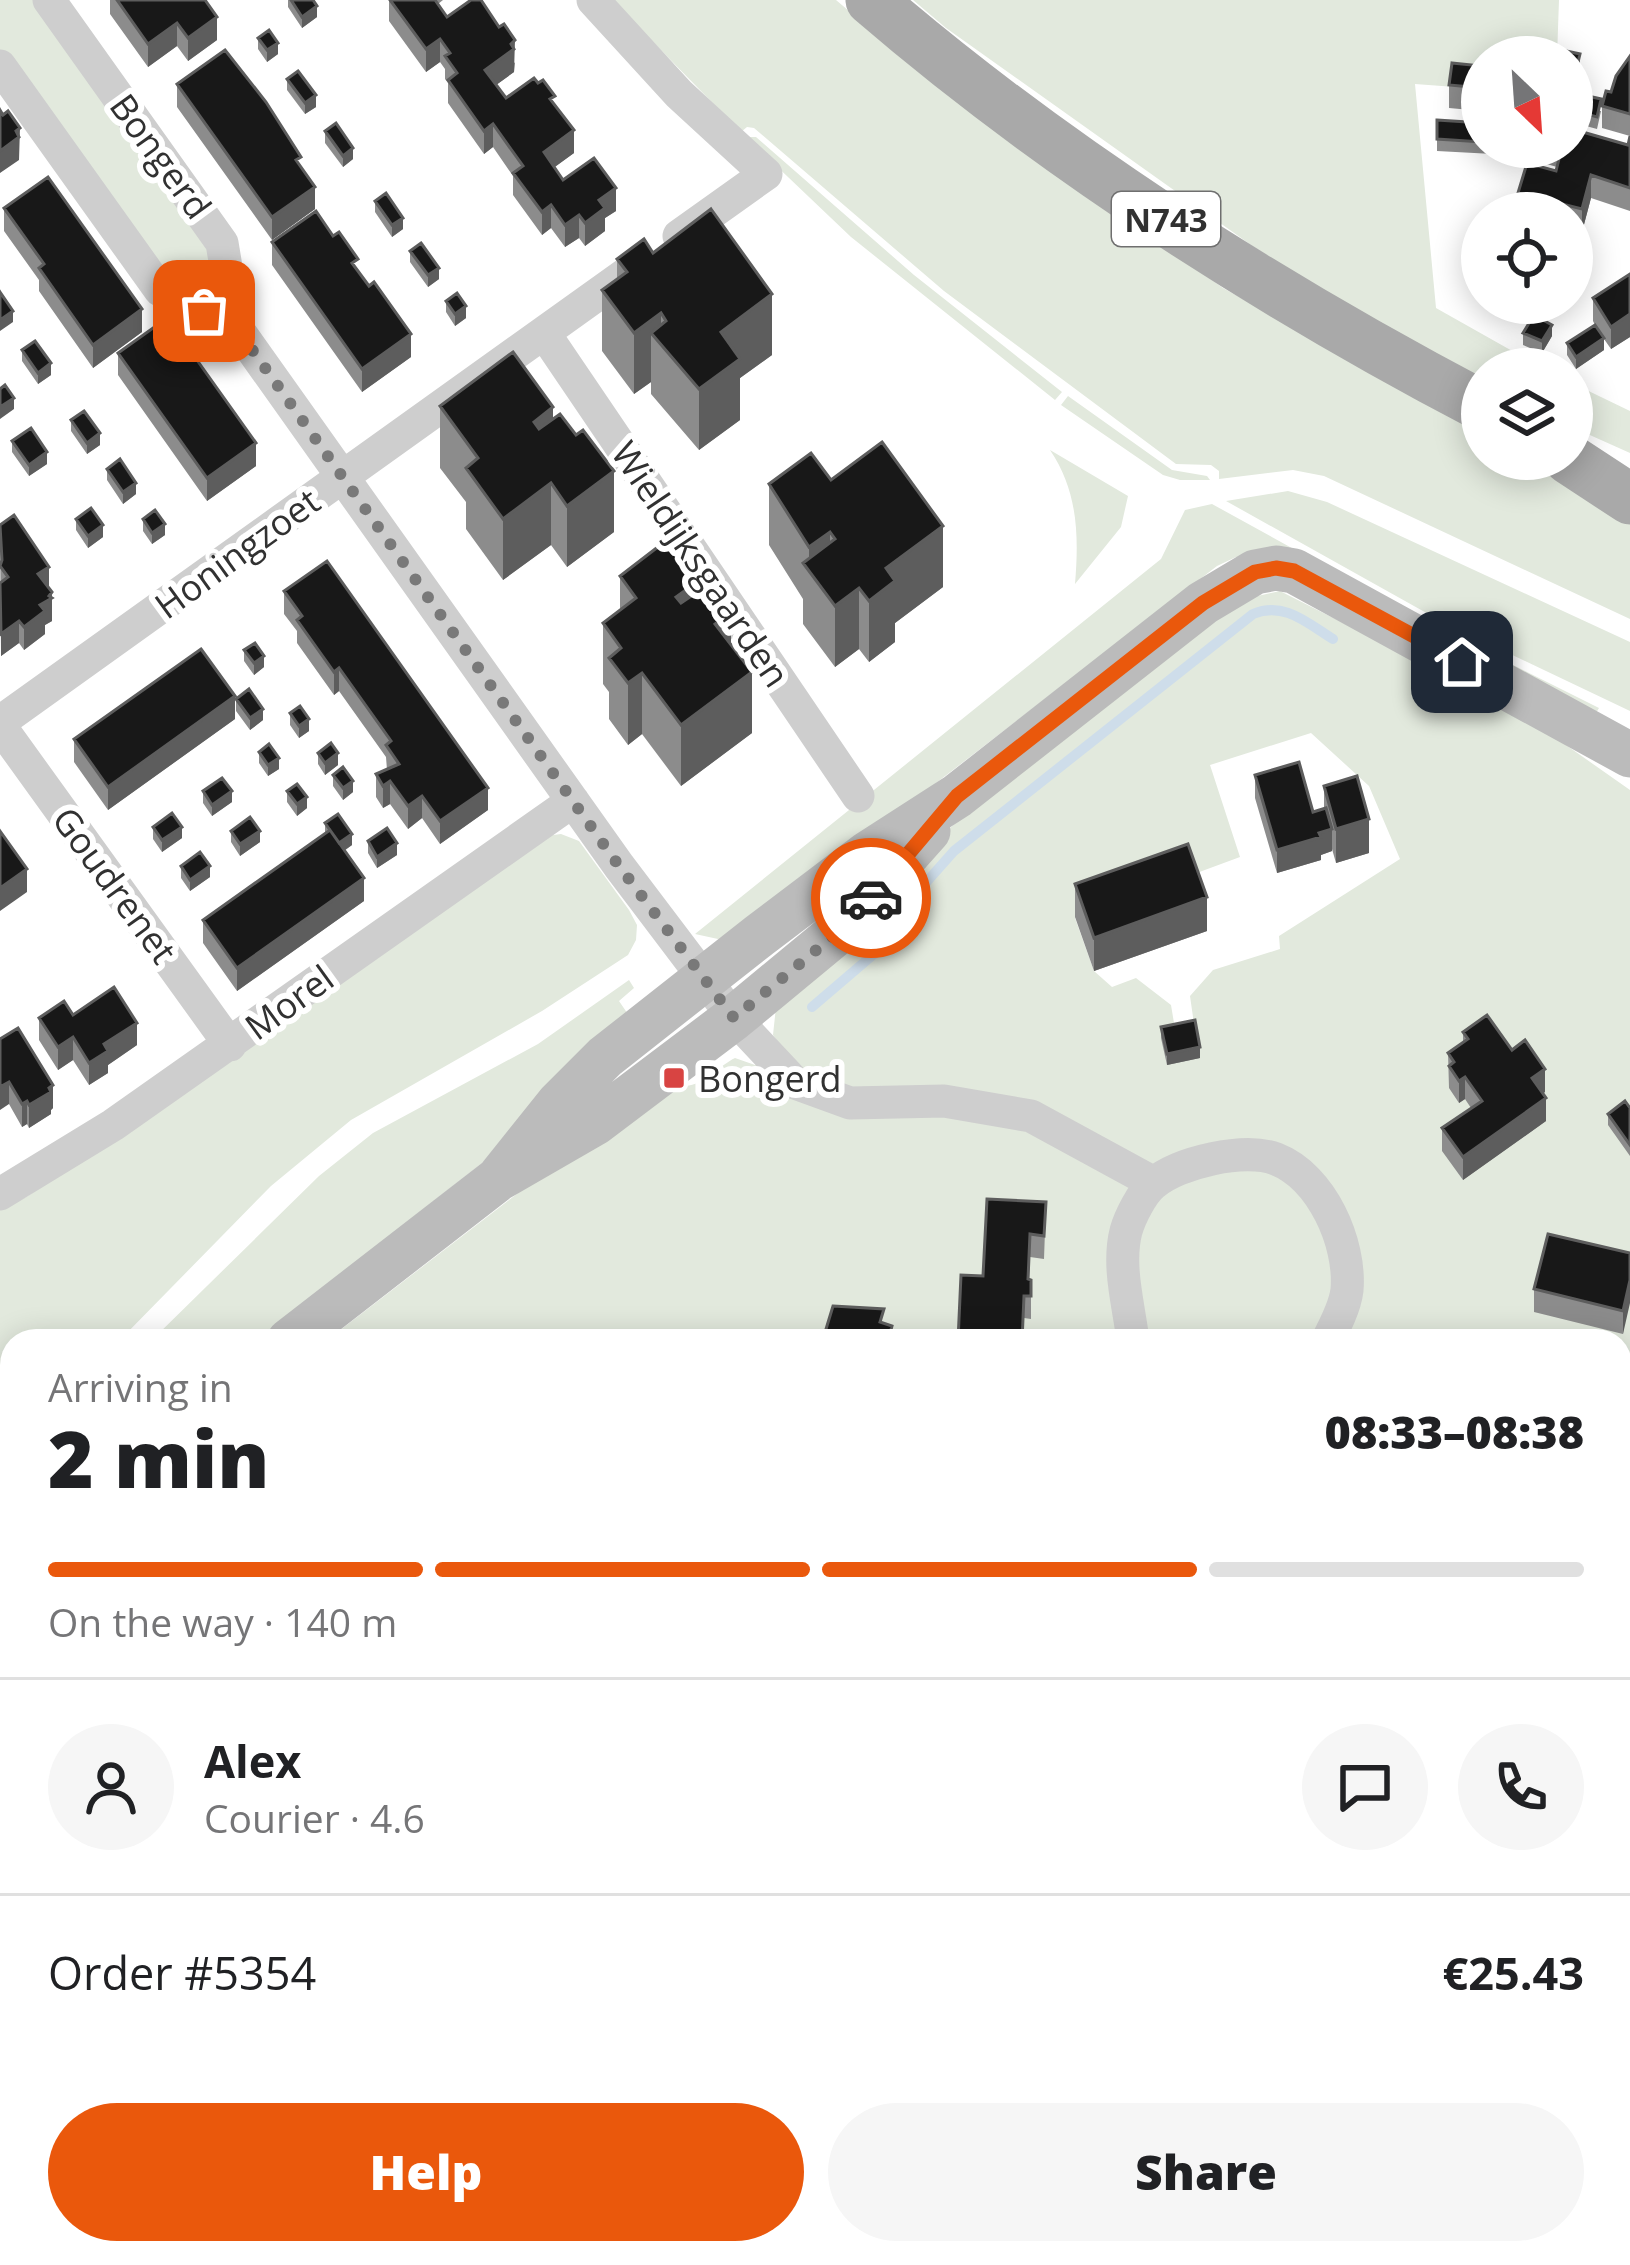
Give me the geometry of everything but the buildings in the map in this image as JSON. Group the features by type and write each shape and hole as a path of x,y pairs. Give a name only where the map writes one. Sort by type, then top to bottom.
{"main road":[{"name":"N743","path":"871,0 1035,127 1182,230 1353,339 1461,395"},
{"path":"1593,457 1630,473"},
{"path":"1593,475 1630,500"}],"street":[{"name":"Bongerd","path":"49,0 223,243 236,327 572,801 734,1018 795,1083 850,1103 944,1101 1031,1116 1154,1183"},
{"name":"Honingzoet","path":"0,724 766,174 680,94 593,0"},
{"name":"Bongerd","path":"0,66 160,290 236,327"},
{"name":"Wieldijksgaarden","path":"544,333 858,796"},
{"path":"498,1179 605,1057 867,854 957,796 1203,603 1255,572 1294,571 1630,755"},
{"name":"Goudrenet","path":"0,724 230,1045"},
{"path":"304,1329 498,1179 595,1123 734,1018 838,932 957,796"},
{"name":"Morel","path":"0,1194 230,1045 572,801"},
{"path":"1131,1329 1123,1266 1126,1230 1154,1183 1200,1161 1239,1155 1280,1160 1310,1184 1338,1226 1347,1291 1332,1329"}],"shaded area":[{"path":"0,0 39,0 215,245 221,295 211,301 168,285 0,51"},
{"path":"612,0 836,0 915,67 1223,288 1461,420 1461,480 1569,480 1630,515 1630,619 1324,476 1293,470 1219,479 1219,471 1211,465 1176,464 944,291 754,128 741,132"},
{"path":"913,0 1559,0 1558,36 1461,36 1461,87 1415,84 1436,308 1507,348 1461,348 1461,374 1391,336 1251,245"},
{"path":"746,137 756,137 914,275 1062,392 1055,400 851,237"},
{"path":"1593,393 1630,411 1630,453 1593,436"},
{"path":"1068,396 1172,470 1210,480 1163,475 1061,405"},
{"path":"1050,450 1128,496 1121,527 1075,584 1074,514 1066,481"},
{"path":"1288,491 1327,502 1630,642 1630,711 1439,620 1226,501"},
{"path":"1212,504 1417,617 1599,708 1593,718 1236,557 1217,566 738,936 718,939 695,934 1161,559 1185,510"},
{"path":"1280,591 1519,712 1630,790 1630,1329 342,1329 522,1190 680,1081 686,1086 699,1082 735,1058 755,1065 780,1045 773,1035 776,1007 944,833 1213,606","holes":["1311,733 1369,786 1400,859 1279,936 1280,949 1213,970 1190,996 1195,1031 1176,1035 1171,1005 1136,978 1112,987 1094,971 1075,918 1240,857 1210,765"]},
{"path":"561,834 579,841 629,910 637,925 628,955 542,1011 351,1120 271,1186 131,1329 0,1329 0,1210 28,1196 546,836"},
{"path":"629,980 634,988 619,1001 634,1023 486,1160 270,1329 163,1329 319,1176 373,1133 538,1044"}],"waterway":[{"path":"812,1007 881,948 922,887 954,851 1253,614 1285,612 1333,639"}],"way so far":[{"path":"204,311 236,327 619,866 734,1018 838,932 871,898"}],"place":[{"name":"Bongerd","path":"674,1078"}],"route":[{"path":"871,898 957,796 1203,603 1255,572 1294,571 1462,662"}]}
